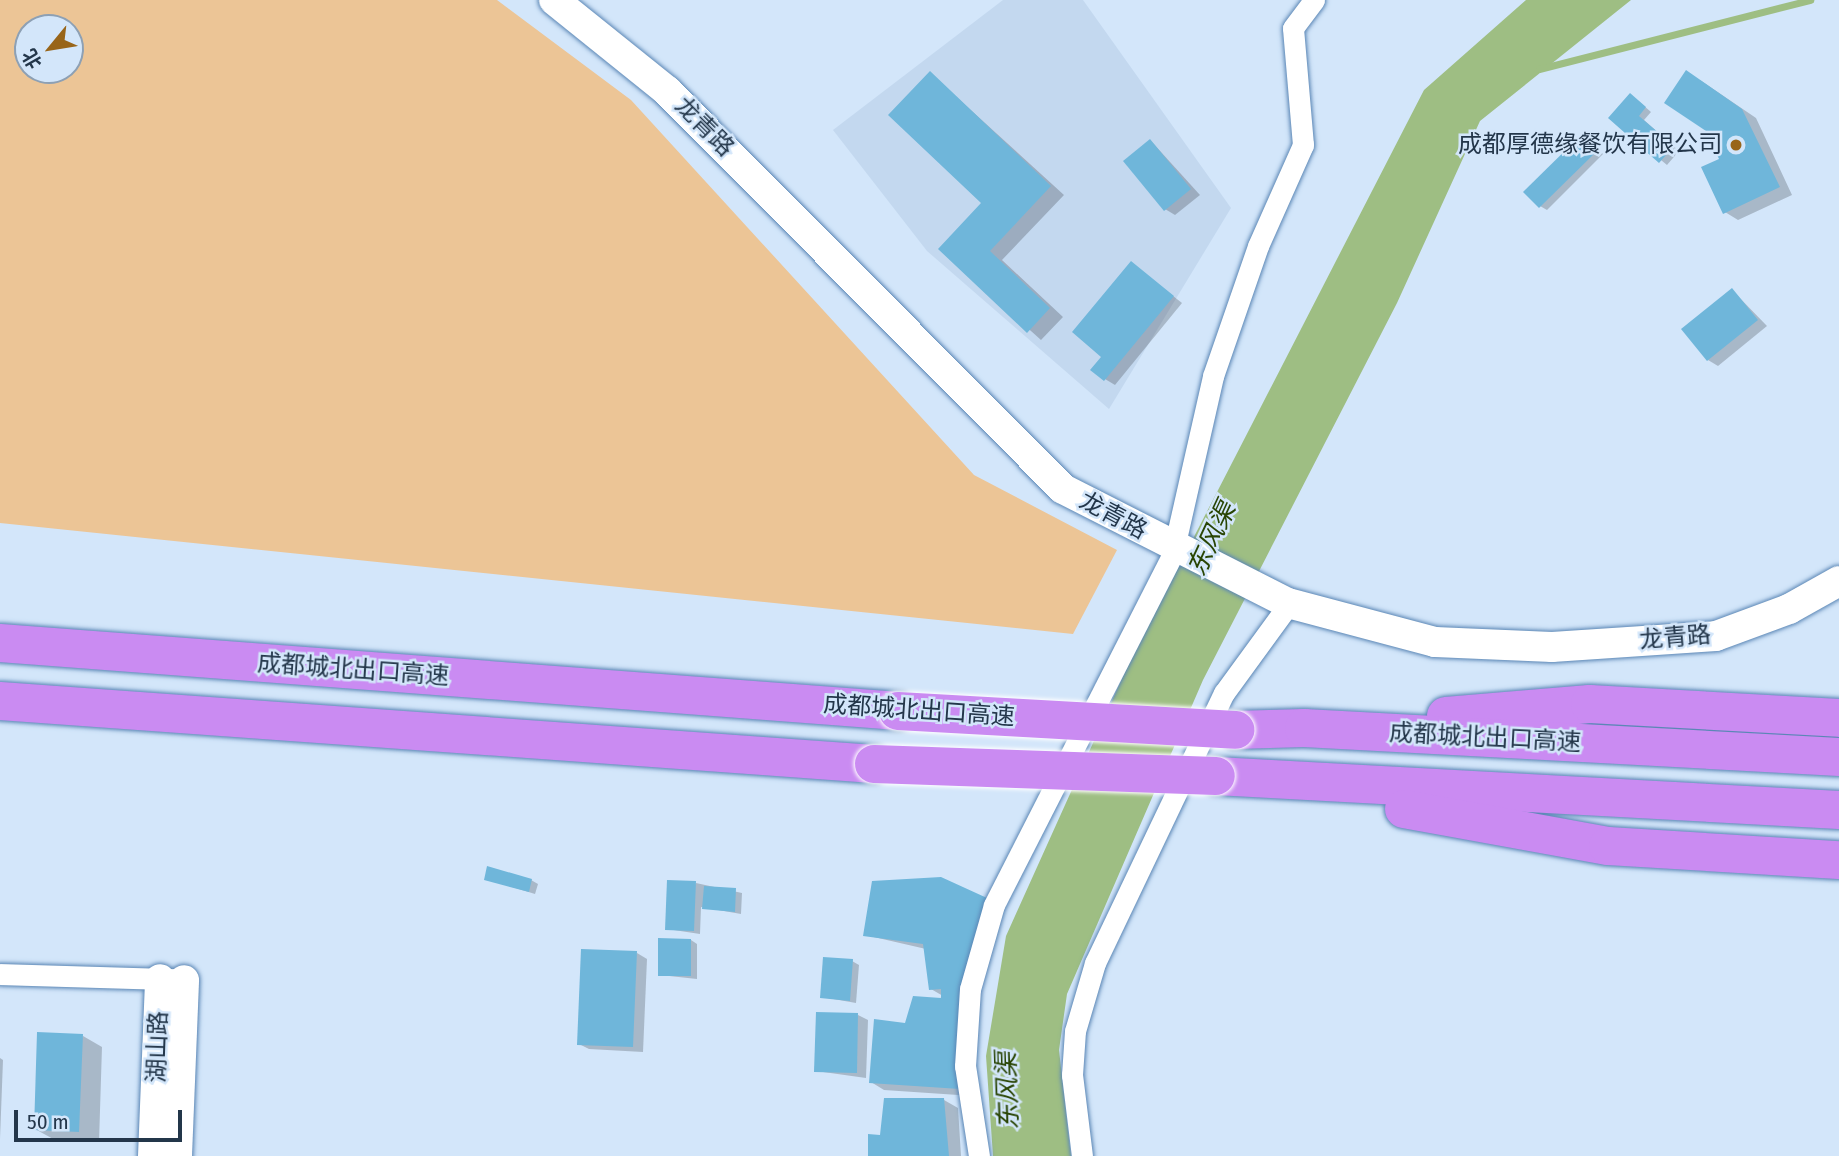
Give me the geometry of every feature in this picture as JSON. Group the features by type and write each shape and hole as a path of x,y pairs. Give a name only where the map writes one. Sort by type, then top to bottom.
{"highway":[{"name":"成都城北出口高速","path":"0,643 898,711 1236,730 1304,728 1839,757"},
{"path":"0,701 874,764 1232,778 1839,810"},
{"path":"1304,728 1590,704 1839,718"},
{"path":"1232,778 1608,846 1839,860"}],"street":[{"name":"龙青路","path":"554,0 667,91 1063,489 1288,604 1435,642 1552,647 1716,636 1789,609 1839,581"},
{"path":"979,1156 965,1066 971,989 994,905 1175,548 1213,376 1258,246 1303,145 1293,28 1314,0"},
{"path":"1082,1156 1072,1075 1075,1031 1096,963 1224,694 1288,604"},
{"path":"0,974 172,979"},
{"name":"湖山路","path":"153,1156 172,979"},
{"name":"湖山路","path":"172,979 177,1156"}],"shaded area":[{"path":"0,0 497,0 631,100 974,475 1117,550 1073,634 0,523"},
{"path":"1003,0 1083,0 1231,208 1109,409 927,251 833,130"}],"water":[{"name":"东风渠","path":"1526,0 1631,0 1480,121 1397,303 1203,680 1067,994 1059,1050 1071,1156 993,1156 986,1056 1006,936 1129,663 1424,90"}],"building":[{"name":"成都厚德缘餐饮有限公司","path":"1686,70 1742,109 1780,187 1723,214 1701,167 1719,159 1706,131 1664,103"},
{"path":"930,71 1051,186 990,251 1050,308 1027,333 938,249 981,203 888,115"},
{"path":"1630,93 1646,107 1639,116 1674,146 1659,163 1608,118"},
{"path":"1582,134 1598,150 1539,208 1523,192"},
{"path":"1150,139 1191,189 1164,211 1123,161"},
{"path":"1131,261 1174,296 1104,381 1090,370 1101,357 1072,332"},
{"path":"1732,288 1758,320 1707,361 1681,329"},
{"path":"487,866 532,879 529,892 484,880"},
{"path":"941,877 987,898 960,1089 869,1083 874,1019 905,1023 913,996 941,998 941,989 929,990 923,944 863,936 872,881"},
{"path":"667,880 696,881 694,931 665,930"},
{"path":"704,886 736,888 735,912 702,909"},
{"path":"658,938 691,939 691,976 658,976"},
{"path":"581,949 637,951 633,1047 577,1045"},
{"path":"823,957 853,959 850,1001 820,998"},
{"path":"816,1012 858,1013 857,1073 814,1072"},
{"path":"37,1032 83,1034 79,1132 34,1130"},
{"path":"884,1098 944,1098 949,1156 868,1156 868,1134 880,1135"}],"waterway":[{"path":"1539,69 1810,0"}],"place":[{"name":"成都厚德缘餐饮有限公司","path":"1736,145"}]}
